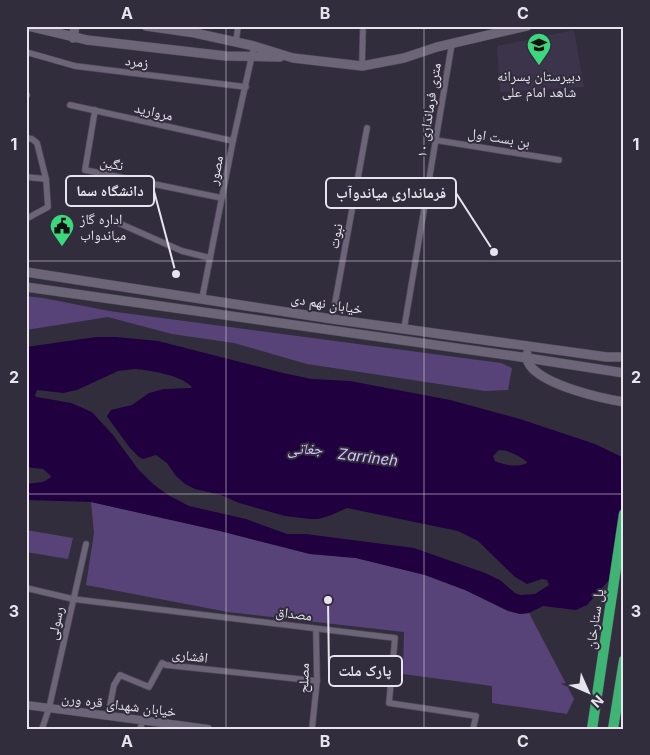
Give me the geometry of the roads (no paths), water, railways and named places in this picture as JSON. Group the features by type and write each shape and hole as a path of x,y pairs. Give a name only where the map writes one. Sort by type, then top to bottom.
{"highway":[{"name":"پل ستارخان","path":"592,728 624,514"},
{"path":"613,729 624,660"}],"main road":[{"path":"28,26 73,38 226,56 293,58 362,66 404,58 452,43 527,26"},
{"path":"73,38 75,26"},
{"path":"146,26 195,33 254,46 293,58"},
{"name":"خیابان نهم دی","path":"26,272 607,358 624,357"},
{"name":"خیابان نهم دی","path":"26,287 624,373"},
{"path":"200,312 202,299"},
{"path":"529,346 526,358 531,367 541,375 554,382 587,394 624,402"}],"street":[{"path":"236,42 238,26"},
{"path":"362,66 363,26"},
{"name":"۱۰ متری فرمانداری","path":"404,328 452,43"},
{"name":"مصور","path":"202,299 254,46"},
{"name":"زمرد","path":"26,52 75,66 246,87"},
{"name":"مروارید","path":"70,105 233,142"},
{"name":"نگین","path":"95,110 85,170 222,198"},
{"name":"نبوت","path":"332,318 367,128"},
{"path":"26,138 32,139 37,143 46,180 48,207 26,219"},
{"name":"بن بست اول","path":"435,140 558,160"},
{"path":"26,178 46,180"},
{"path":"114,221 182,251 210,258"},
{"name":"رسولی","path":"42,729 49,708 86,544"},
{"name":"مصداق","path":"26,588 73,599 395,638 389,703 476,716 473,729"},
{"name":"مصلح","path":"312,729 317,681 316,629"},
{"name":"افشاری","path":"108,715 114,685 120,675 149,688 162,663 166,666 317,681"},
{"name":"خیابان شهدای قره ورن","path":"26,705 208,729"},
{"path":"140,729 143,720"}],"water":[{"name":"جغاتی","path":"96,337 158,341 312,379 350,381 450,400 520,419 595,444 624,458 624,563 587,605 576,610 543,606 529,613 520,614 508,611 465,590 425,575 356,558 310,554 220,531 91,502 26,500 26,484 43,482 51,476 43,469 26,467 26,347","holes":["135,369 175,377 192,388 164,389 149,393 132,405 111,410 107,416 130,448 139,457 143,459 156,455 167,463 176,476 185,484 195,489 221,495 239,503 285,516 318,519 347,508 458,531 478,541 515,577 527,584 542,579 547,580 549,585 535,594 520,595 500,580 485,573 414,548 306,534 287,534 246,519 189,506 168,495 153,484 138,469 113,435 92,412 71,403 35,396 37,390 63,393 77,390 118,371","499,450 514,454 527,463 511,465 495,461 493,456"]}],"place":[{"name":"دبیرستان پسرانه شاهد امام علی","path":"539,66"},
{"name":"اداره گاز میاندواب","path":"62,247"},
{"name":"فرمانداری میاندوآب","path":"494,252"},
{"name":"دانشگاه سما","path":"176,274"},
{"name":"پارک ملت","path":"328,600"}],"water label":[{"name":"Zarrineh","path":"368,457"}]}
